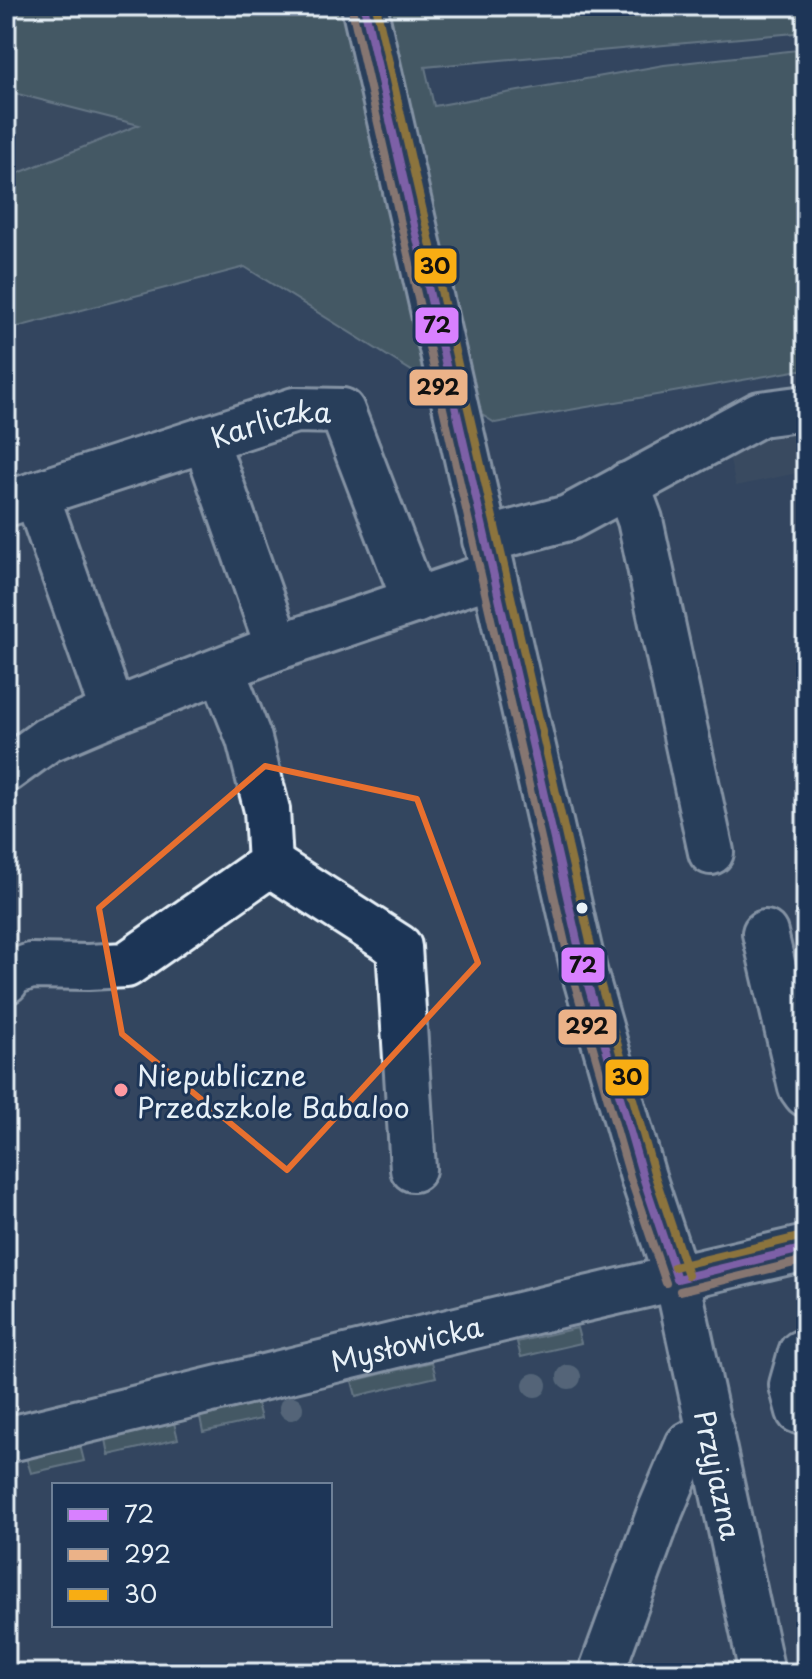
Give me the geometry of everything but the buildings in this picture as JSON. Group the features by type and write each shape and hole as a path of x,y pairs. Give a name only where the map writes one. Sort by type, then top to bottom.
{"street":[{"name":"Przyjazna","path":"364,6 584,971 643,1177 677,1279 762,1673"},
{"path":"6,770 47,740 113,712 278,647 415,601 489,557 760,414 806,408"},
{"name":"Karliczka","path":"21,499 295,410 342,411 415,601"},
{"path":"205,439 278,647"},
{"path":"627,485 640,520 711,852"},
{"path":"21,499 113,712"},
{"path":"222,670 249,739 267,810 270,864"},
{"path":"6,981 8,974 31,966 126,965 270,864"},
{"path":"270,864 399,947 413,1169"},
{"path":"765,933 801,1087 806,1094"},
{"name":"Mysłowicka","path":"6,1440 806,1248"},
{"path":"806,1351 801,1353 792,1385 799,1411 806,1413"},
{"path":"601,1673 661,1509 688,1445 711,1432"}],"highlighted area":[{"path":"265,766 417,799 478,963 287,1170 122,1034 99,908"}],"shaded area":[{"path":"6,91 140,125 6,178"},
{"path":"806,431 806,471 736,486 727,448"}],"green space":[{"path":"6,6 806,6 806,32 425,67 434,106 664,65 806,49 806,369 495,423 245,267 6,330 6,178 139,125 6,91"},
{"path":"577,1328 581,1343 521,1357 517,1342"},
{"path":"432,1362 436,1377 356,1396 352,1381"},
{"path":"257,1403 261,1419 203,1432 200,1417"},
{"path":"174,1423 178,1439 109,1455 106,1439"},
{"path":"80,1445 84,1461 31,1473 26,1457"}],"transit line":[{"name":"72","path":"364,6 584,971 643,1177 677,1279"},
{"name":"30","path":"376,6 596,968 654,1173 688,1275"},
{"name":"292","path":"352,9 572,974 631,1180 666,1283"},
{"name":"30","path":"674,1267 803,1236"},
{"name":"72","path":"677,1279 806,1248"},
{"name":"292","path":"680,1291 806,1260"}],"place":[{"name":"Niepubliczne Przedszkole Babaloo","path":"121,1090"}]}
